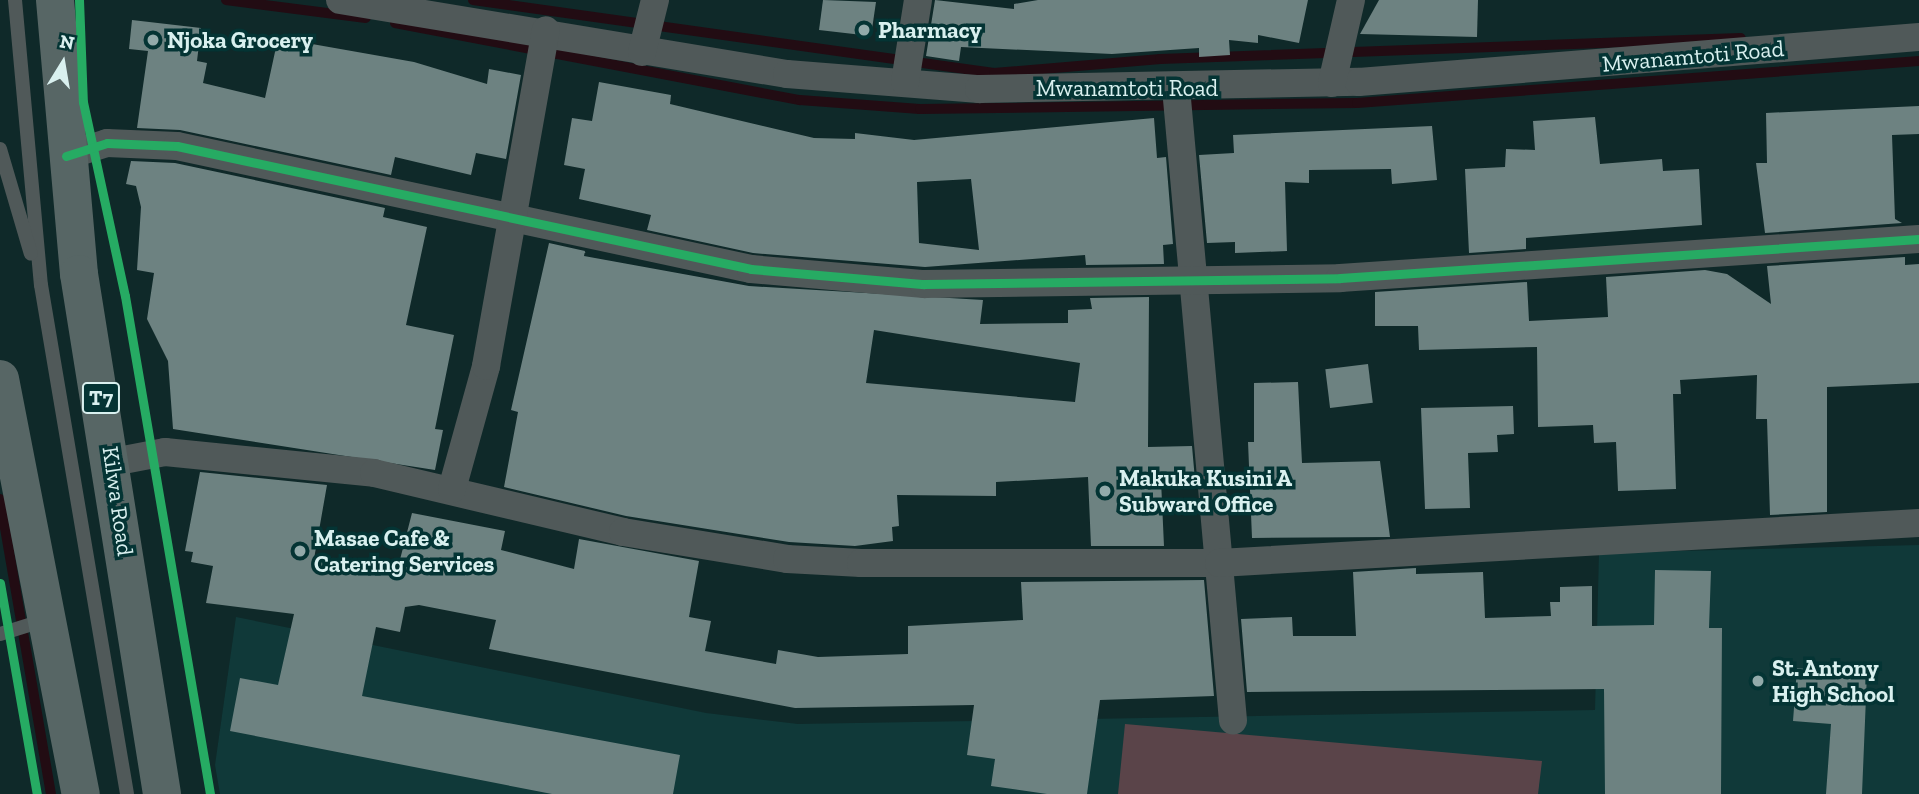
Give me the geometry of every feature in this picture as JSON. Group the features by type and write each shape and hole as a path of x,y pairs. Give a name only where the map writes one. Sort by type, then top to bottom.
{"highway":[{"name":"Kilwa Road","path":"55,0 66,156 79,274 113,461 162,794"},
{"path":"0,379 51,618 81,794"}],"street":[{"name":"Mwanamtoti Road","path":"340,0 546,30 642,52 787,74 979,89 1176,88 1332,83 1919,37"},
{"path":"642,52 655,0"},
{"path":"905,82 918,0"},
{"path":"1332,83 1352,0"},
{"path":"452,489 486,366 546,30"},
{"path":"1176,88 1195,280 1201,418 1219,564 1233,720"},
{"path":"66,156 107,143 177,146 751,269 924,285 1340,278 1919,239"},
{"path":"113,461 165,452 260,459 452,489 623,532 787,559 1219,564 1919,523"}],"lane":[{"path":"15,0 41,285 128,794"},
{"path":"0,149 41,285"},
{"path":"0,634 51,618"}],"shaded area":[{"name":"St. Antony High School","path":"1919,545 1919,794 220,794 215,765 236,617 706,713 798,724 1595,710 1599,553"},
{"path":"1125,724 1542,761 1538,794 1118,794"}],"building":[{"path":"823,0 876,2 871,36 819,30"},
{"path":"935,0 1014,9 1014,4 1038,0 1308,0 1299,43 1258,35 1258,43 1229,40 1230,55 1199,57 1199,48 1112,54 961,47 959,61 926,56"},
{"path":"1379,0 1478,0 1477,37 1360,34"},
{"path":"132,20 201,28 197,61 207,63 203,83 265,98 278,38 414,62 487,84 489,69 521,75 506,159 476,153 471,175 395,157 391,175 180,130 137,128 148,51 129,49"},
{"path":"599,82 671,95 670,104 814,138 855,139 855,133 914,140 1154,118 1157,158 1166,157 1173,244 1163,245 1164,264 1086,265 1085,255 925,267 753,253 647,230 651,215 579,199 585,169 564,165 572,118 592,121","holes":["971,179 979,250 919,243 917,182"]},
{"path":"1919,106 1919,134 1892,135 1895,219 1902,223 1765,233 1756,163 1767,163 1766,113"},
{"path":"1595,117 1600,164 1662,159 1663,171 1699,169 1702,225 1526,238 1526,249 1469,253 1465,169 1505,167 1506,149 1535,150 1533,121"},
{"path":"1432,126 1437,180 1392,184 1391,169 1309,170 1309,183 1285,182 1287,251 1235,253 1235,242 1207,243 1199,155 1234,153 1233,135"},
{"path":"131,161 175,163 385,208 383,217 427,227 406,325 454,335 435,429 443,430 435,470 173,429 168,361 147,319 154,273 137,270 141,207 136,186 126,184"},
{"path":"549,243 585,251 584,256 749,286 983,300 980,324 1068,323 1068,310 1092,309 1090,298 1149,297 1148,447 1192,446 1195,480 1161,480 1164,546 1091,546 1088,477 996,482 996,496 897,495 899,526 892,527 893,541 855,546 789,542 626,516 504,487 518,412 511,410","holes":["874,330 1080,363 1075,402 866,383"]},
{"path":"1905,257 1905,265 1919,264 1919,383 1827,387 1827,512 1770,515 1767,419 1756,419 1757,375 1680,380 1681,394 1673,394 1676,489 1618,491 1616,442 1594,443 1593,425 1538,427 1537,347 1419,350 1418,326 1375,326 1375,292 1527,282 1529,321 1608,317 1606,277 1705,270 1727,274 1771,304 1767,266"},
{"path":"1368,364 1373,403 1330,408 1325,369"},
{"path":"1298,382 1302,463 1380,461 1390,537 1252,538 1248,442 1254,442 1254,383"},
{"path":"1513,406 1514,434 1497,435 1498,452 1468,453 1470,508 1425,509 1421,408"},
{"path":"200,472 327,485 314,559 396,575 412,513 505,531 501,550 574,569 579,539 699,561 689,617 711,621 705,651 776,664 778,650 818,657 908,654 908,626 1023,620 1021,582 1204,580 1214,696 1100,700 1087,794 1047,794 991,786 995,759 967,755 974,705 795,708 489,649 496,620 419,605 405,607 400,632 376,627 362,696 680,755 673,794 552,794 230,731 240,678 278,685 294,614 206,603 213,566 191,562 193,552 185,551"},
{"path":"1416,568 1416,574 1483,572 1485,618 1551,616 1550,602 1560,602 1560,587 1592,586 1592,626 1654,625 1655,570 1711,571 1709,628 1722,628 1721,794 1605,794 1604,689 1247,692 1241,619 1292,617 1293,636 1356,636 1353,572"},
{"path":"1797,668 1867,673 1862,794 1826,794 1831,724 1793,721"}],"waterway":[{"path":"226,0 366,18"},
{"path":"473,0 994,73 1160,59 1741,38"},
{"path":"395,23 800,100 920,109 1357,103 1919,61"},
{"path":"0,499 51,794"}],"cycle path":[{"path":"79,0 83,102 125,296 210,794"},
{"path":"66,156 107,143 177,146 751,269 924,284 1340,278 1919,239"},
{"path":"0,583 37,794"}],"place":[{"name":"Pharmacy","path":"864,30"},
{"name":"Njoka Grocery","path":"153,40"},
{"name":"Makuka Kusini A Subward Office","path":"1105,491"},
{"name":"Masae Cafe & Catering Services","path":"300,551"},
{"name":"St. Antony High School","path":"1758,681"}]}
